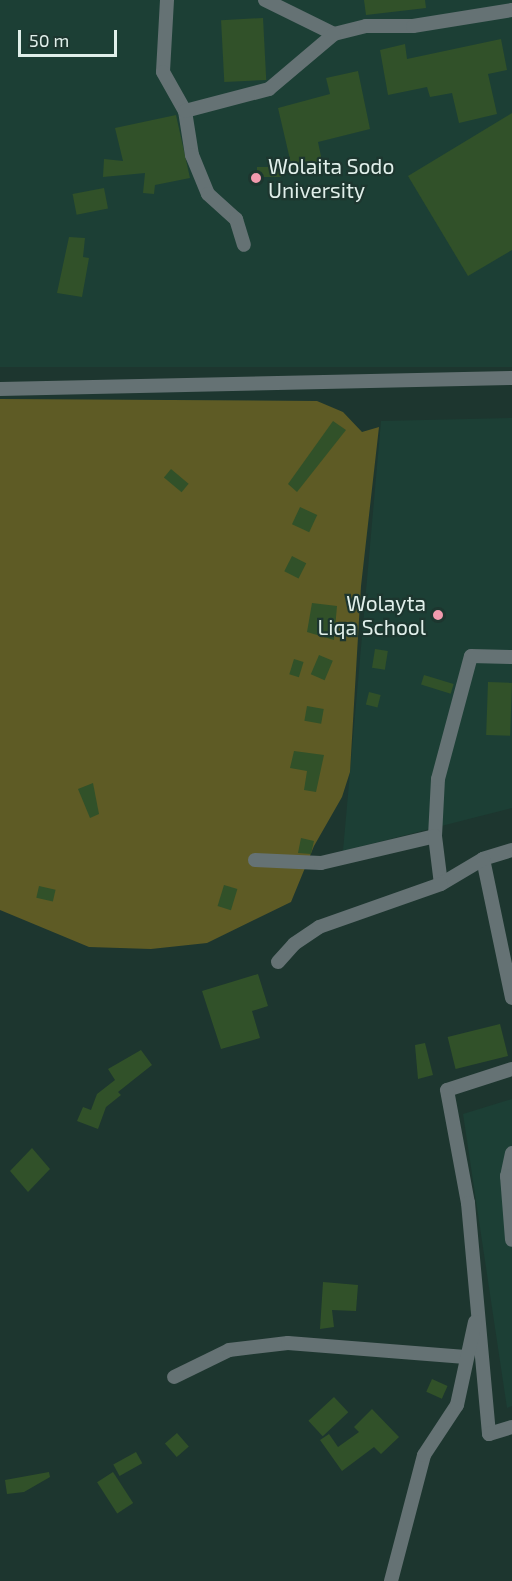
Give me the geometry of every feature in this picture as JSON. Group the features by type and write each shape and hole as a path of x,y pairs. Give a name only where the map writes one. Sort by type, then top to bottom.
{"street":[{"path":"167,0 164,72 185,111 192,155 207,194 236,219 244,245"},
{"path":"265,0 334,34"},
{"path":"185,111 269,89 334,34 366,26 413,26 512,10"},
{"path":"0,389 512,378"},
{"path":"441,884 435,836 438,779 471,656 512,657"},
{"path":"255,860 321,863 435,836"},
{"path":"278,962 294,944 319,927 441,884 483,859 512,850"},
{"path":"483,859 512,998"},
{"path":"512,1069 447,1090 468,1203 489,1434 512,1427"},
{"path":"512,1153 507,1176 512,1240"},
{"path":"391,1581 424,1455 457,1405 465,1357 478,1311"},
{"path":"174,1377 229,1350 288,1343 465,1357"}],"shaded area":[{"name":"Wolaita Sodo University","path":"0,0 512,0 512,367 0,367"},
{"path":"0,399 317,401 343,412 362,432 379,427 361,586 350,772 342,797 314,846 291,902 207,943 151,949 89,947 0,910"},
{"name":"Wolayta Liqa School","path":"512,418 512,808 343,851 381,421"},
{"path":"512,1099 512,1406 507,1408 463,1114"}],"building":[{"path":"364,0 425,0 426,8 366,15"},
{"path":"263,18 266,80 224,82 221,20"},
{"path":"501,39 507,70 488,74 497,114 459,123 452,93 430,97 427,87 388,95 380,50 405,44 407,59"},
{"path":"358,71 370,129 318,142 322,161 292,168 278,108 330,94 326,78"},
{"path":"512,113 512,250 468,276 408,176"},
{"path":"176,115 190,178 155,185 154,194 143,193 145,173 103,177 104,159 123,161 115,128"},
{"path":"257,167 281,167 281,177 257,177"},
{"path":"104,188 108,209 77,215 73,194"},
{"path":"69,237 85,238 83,257 89,258 82,297 57,293"},
{"path":"333,421 346,430 297,492 288,484"},
{"path":"171,469 189,484 182,492 164,477"},
{"path":"300,507 317,515 309,532 292,524"},
{"path":"292,556 306,563 299,578 284,571"},
{"path":"312,603 337,606 334,640 307,632"},
{"path":"375,649 388,651 385,670 372,668"},
{"path":"319,655 333,661 325,680 311,674"},
{"path":"294,659 304,662 299,677 289,674"},
{"path":"424,675 454,684 451,694 421,685"},
{"path":"488,682 512,683 510,736 486,735"},
{"path":"369,692 381,695 377,708 366,705"},
{"path":"307,706 324,709 321,724 304,721"},
{"path":"294,751 324,755 316,792 304,790 307,771 290,768"},
{"path":"93,783 99,814 90,818 78,789"},
{"path":"301,838 314,841 311,854 298,853"},
{"path":"224,885 237,889 231,910 218,906"},
{"path":"39,886 56,890 53,902 36,898"},
{"path":"258,974 268,1006 252,1011 260,1038 221,1049 202,991"},
{"path":"500,1024 508,1056 456,1069 448,1037"},
{"path":"425,1043 433,1075 418,1079 415,1045"},
{"path":"141,1050 152,1065 118,1092 121,1095 106,1107 98,1129 77,1121 83,1107 91,1110 97,1094 115,1080 108,1069"},
{"path":"32,1148 50,1169 28,1192 10,1171"},
{"path":"323,1282 358,1285 356,1311 332,1310 334,1327 320,1329"},
{"path":"432,1379 448,1386 442,1399 426,1392"},
{"path":"334,1397 348,1412 323,1436 308,1421"},
{"path":"372,1409 399,1437 381,1454 374,1447 342,1471 320,1440 329,1434 338,1447 359,1432 354,1427"},
{"path":"177,1433 189,1447 177,1457 165,1443"},
{"path":"136,1452 142,1463 120,1476 113,1465"},
{"path":"49,1472 50,1477 24,1492 7,1494 5,1480"},
{"path":"113,1472 133,1503 117,1513 97,1482"}],"place":[{"name":"Wolaita Sodo University","path":"256,178"},
{"name":"Wolayta Liqa School","path":"438,615"}]}
